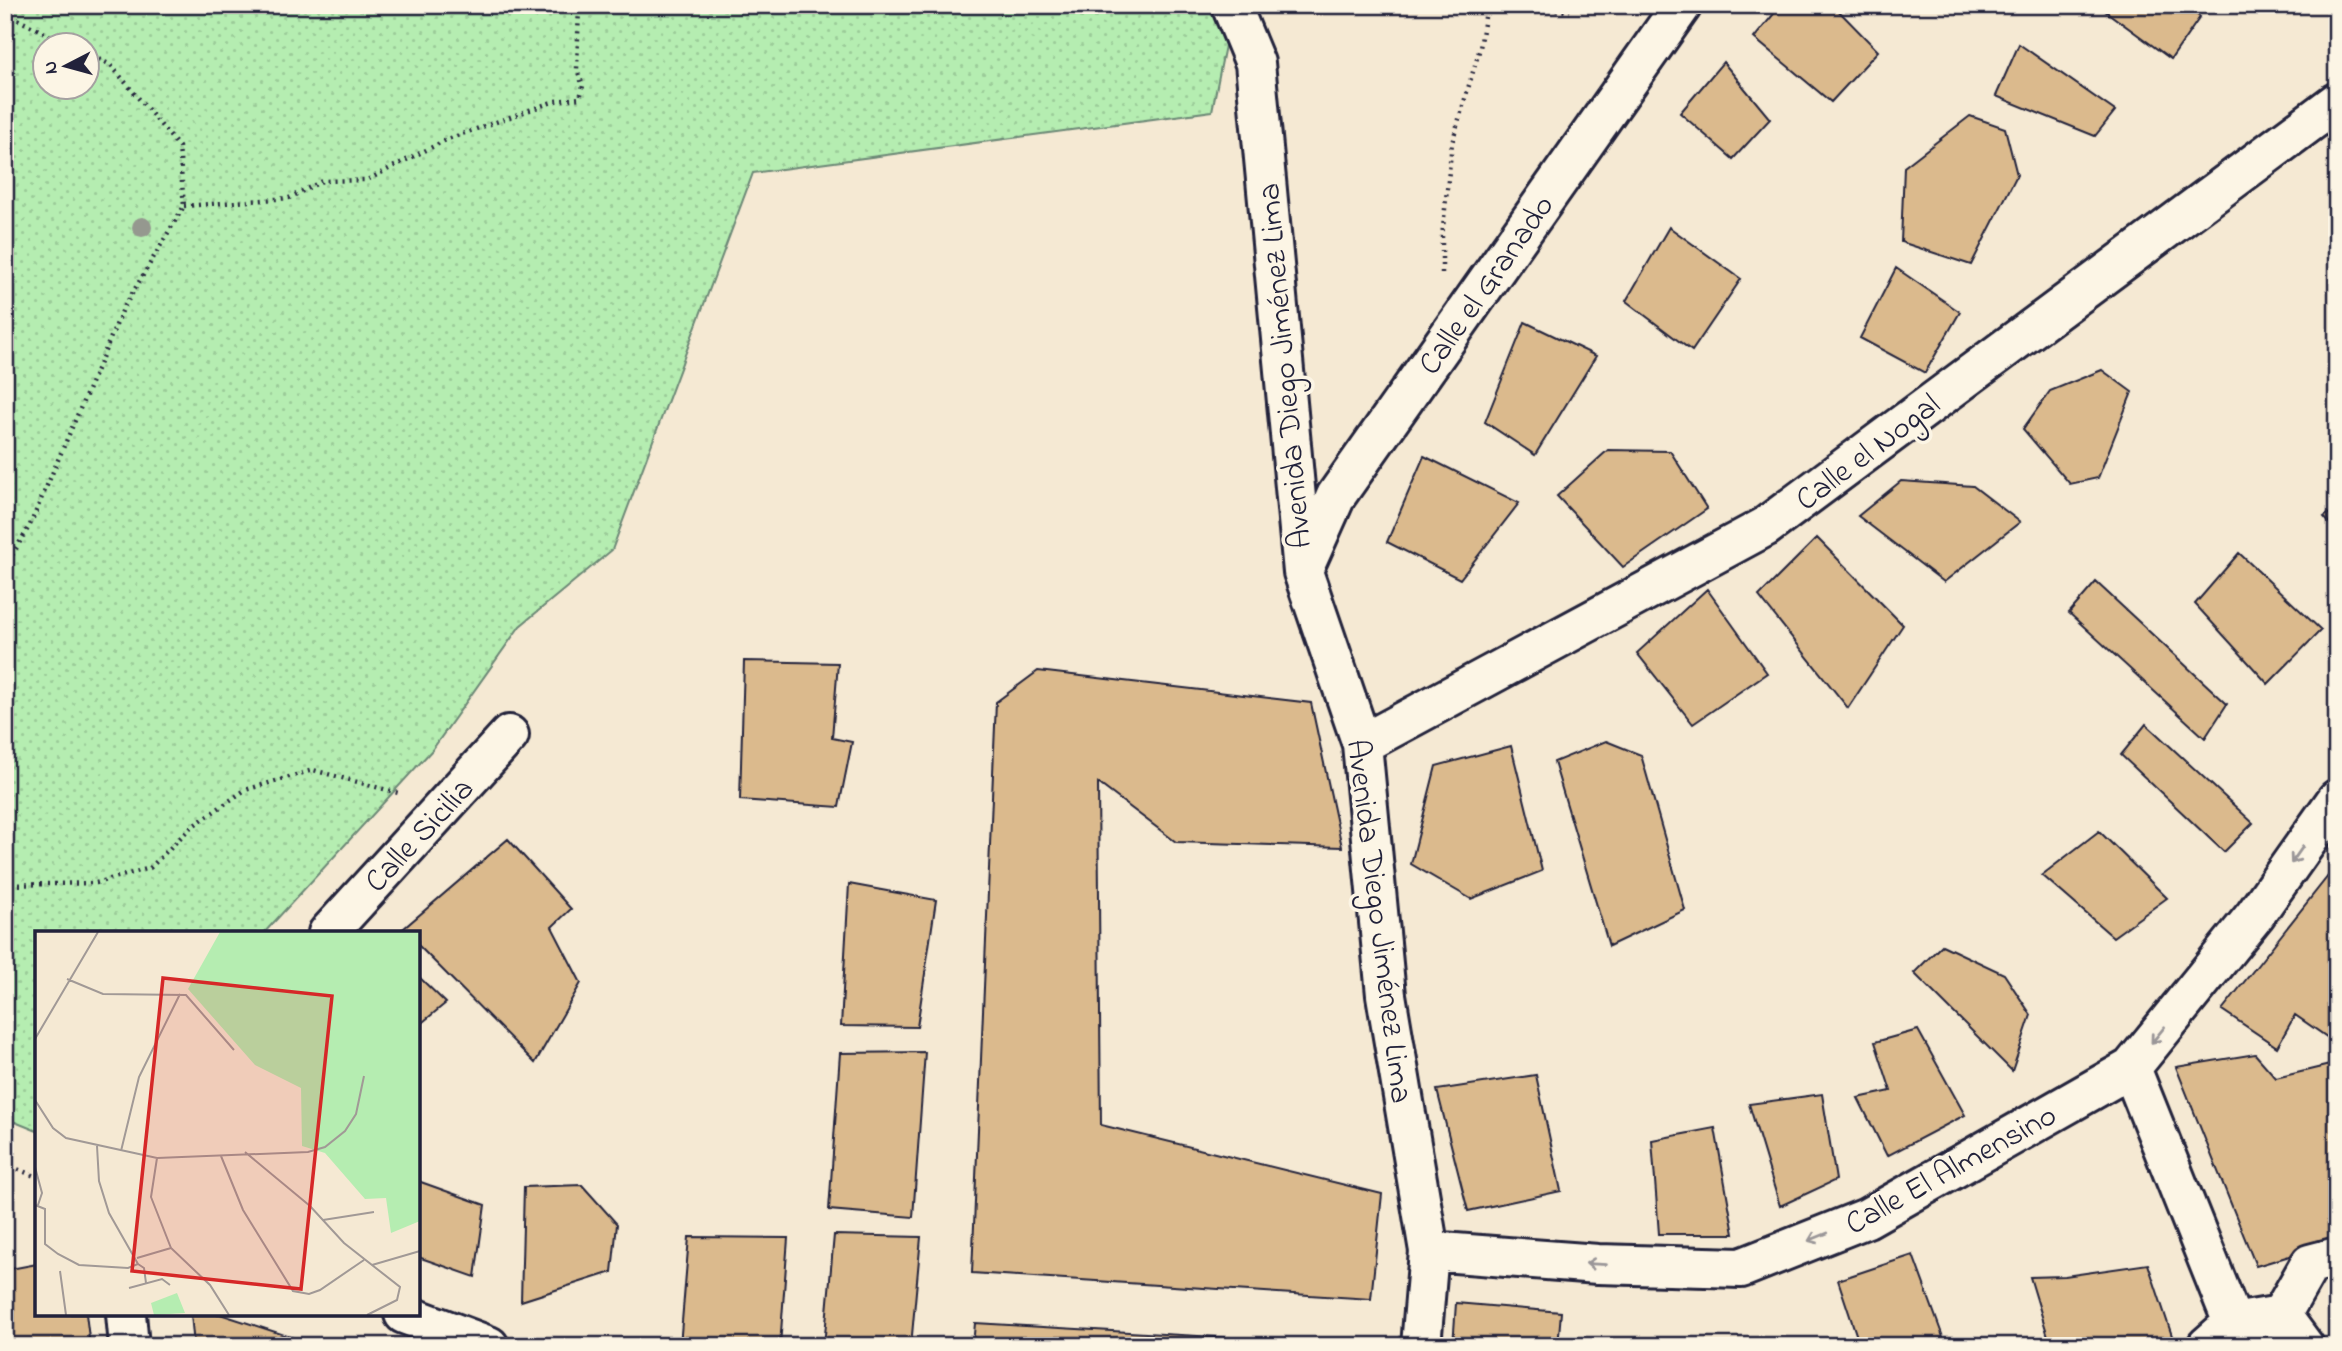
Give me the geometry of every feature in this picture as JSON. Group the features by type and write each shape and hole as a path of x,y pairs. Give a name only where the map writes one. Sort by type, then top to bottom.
{"street":[{"name":"Avenida Diego Jiménez Lima","path":"1231,5 1255,63 1303,572 1362,744 1386,995 1429,1251 1421,1346"},
{"name":"Calle el Granado","path":"1303,572 1336,496 1682,5"},
{"name":"Calle el Nogal","path":"1362,744 1765,527 2337,102"},
{"name":"Calle Sicilia","path":"329,931 509,735"},
{"name":"Calle El Almensino","path":"1429,1251 1598,1264 1741,1268 1867,1218 2131,1068 2255,915 2337,800"},
{"path":"2131,1068 2220,1334 2281,1315 2310,1264 2337,1257"},
{"path":"2281,1315 2304,1346"},
{"path":"126,1316 130,1346"},
{"path":"409,1316 489,1346"}],"path":[{"path":"184,206 289,198 322,181 367,180 447,139 555,101 580,98 583,86 577,69 579,5"},
{"path":"1461,317 1445,294 1442,237 1452,143 1480,48 1487,5"},
{"path":"1521,5 1570,12"},
{"path":"5,13 43,32"},
{"path":"5,567 30,525 123,309 184,206 179,147 111,65 102,61"},
{"path":"5,885 96,883 150,868 190,828 245,790 313,770 403,794 432,819"},
{"path":"5,1164 35,1176"}],"green space":[{"path":"5,5 1233,5 1212,111 753,173 612,550 520,626 432,750 266,931 35,931 35,1130 5,1118"}],"building":[{"path":"1781,5 1833,5 1878,51 1831,102 1754,38"},
{"path":"2097,5 2184,5 2200,17 2171,59"},
{"path":"2019,44 2115,111 2095,136 1996,96"},
{"path":"1723,62 1770,119 1733,159 1680,113"},
{"path":"1970,116 2005,128 2017,175 1971,265 1901,242 1904,167"},
{"path":"1669,227 1741,279 1692,351 1626,301"},
{"path":"1896,268 1960,312 1925,373 1860,338"},
{"path":"1525,322 1596,356 1535,455 1485,422"},
{"path":"2102,370 2132,392 2098,478 2070,484 2023,429 2050,391"},
{"path":"1608,450 1670,451 1707,509 1623,567 1557,496"},
{"path":"1424,456 1519,503 1460,579 1387,542"},
{"path":"1901,481 1973,486 2020,522 1944,582 1858,516"},
{"path":"2337,508 2337,532 2324,517"},
{"path":"1817,538 1903,625 1848,708 1759,596"},
{"path":"2239,553 2321,630 2268,684 2195,604"},
{"path":"2096,582 2227,704 2205,738 2069,613"},
{"path":"1707,589 1767,673 1693,724 1637,653"},
{"path":"744,661 838,663 832,738 852,742 839,807 740,800"},
{"path":"1038,671 1311,703 1342,847 1176,842 1098,783 1101,1125 1382,1194 1371,1299 972,1273 996,702"},
{"path":"2146,724 2253,823 2224,852 2121,755"},
{"path":"1606,741 1641,755 1685,910 1609,946 1554,762"},
{"path":"1511,746 1542,871 1471,899 1411,864 1436,766"},
{"path":"2099,831 2167,898 2113,937 2042,875"},
{"path":"508,839 571,909 552,927 581,983 535,1063 420,947 420,931 403,929"},
{"path":"2332,871 2337,874 2337,1044 2295,1015 2277,1047 2222,1010"},
{"path":"849,884 936,900 917,1027 841,1026"},
{"path":"1942,945 2004,974 2031,1015 2012,1071 1914,973"},
{"path":"420,978 446,1003 420,1024"},
{"path":"1918,1030 1965,1115 1887,1156 1858,1098 1891,1091 1875,1042"},
{"path":"925,1052 913,1217 829,1210 840,1053"},
{"path":"2255,1054 2276,1078 2334,1064 2337,1071 2337,1242 2256,1266 2176,1067"},
{"path":"1536,1075 1561,1191 1468,1211 1437,1090"},
{"path":"1822,1094 1836,1180 1780,1206 1749,1104"},
{"path":"1715,1128 1734,1234 1659,1234 1652,1140"},
{"path":"420,1182 485,1205 475,1277 420,1258"},
{"path":"582,1185 617,1224 612,1272 521,1301 524,1187"},
{"path":"834,1235 921,1237 911,1346 824,1346"},
{"path":"689,1237 788,1238 780,1346 680,1346"},
{"path":"1913,1255 1943,1337 1942,1346 1860,1346 1838,1280"},
{"path":"35,1264 35,1316 86,1316 90,1346 5,1346 5,1270"},
{"path":"2148,1264 2173,1339 2156,1346 2051,1346 2030,1277 2065,1276"},
{"path":"1456,1303 1561,1312 1558,1346 1453,1346"},
{"path":"191,1316 226,1316 294,1338 295,1346 194,1346"},
{"path":"975,1323 1368,1346 973,1346"}]}
